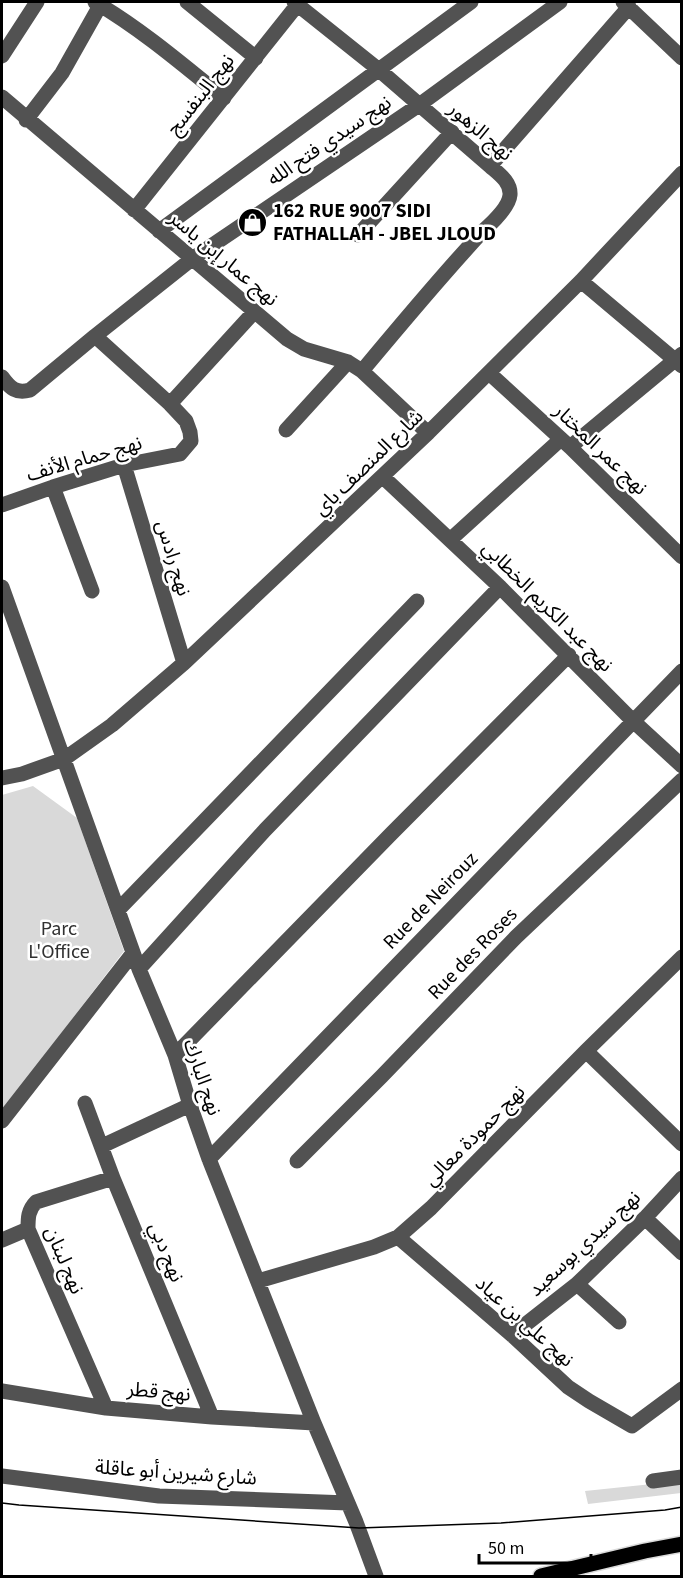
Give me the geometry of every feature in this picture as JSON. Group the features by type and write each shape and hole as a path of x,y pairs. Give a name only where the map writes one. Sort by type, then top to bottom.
{"main road":[{"path":"541,1576 681,1544"}],"street":[{"path":"2,56 37,2"},
{"path":"187,2 255,58"},
{"path":"159,231 471,2"},
{"name":"نهج سيدي فتح الله","path":"2,377 10,388 16,391 30,390 192,259 418,105 560,2"},
{"path":"26,120 62,73 99,3 224,98"},
{"path":"490,166 626,4 681,58"},
{"name":"نهج البنفسج","path":"134,210 255,58 304,5"},
{"name":"نهج الزهور","path":"304,5 452,132 509,186 509,201 495,219 447,268 362,371"},
{"name":"نهج عمار إبن ياسر","path":"2,97 26,120 287,339 304,349 348,362 362,371 428,433"},
{"path":"358,235 452,132"},
{"name":"شارع المنصف باي","path":"2,778 64,759 112,724 184,663 428,433 581,281 680,177"},
{"path":"451,539 566,443 679,360 581,281"},
{"path":"95,336 170,404 254,312"},
{"path":"286,430 348,362"},
{"name":"نهج عمر المختار","path":"489,373 566,443 681,556"},
{"name":"نهج حمام الأنف","path":"2,505 124,465 180,454 191,441 190,432 186,421 170,404"},
{"name":"نهج رادس","path":"124,465 184,663"},
{"name":"نهج عبد الكريم الخطابي","path":"383,477 451,539 681,766"},
{"path":"53,487 92,591"},
{"name":"نهج البارك","path":"2,587 133,953 174,1055 209,1159 376,1576"},
{"path":"139,969 265,830 500,587"},
{"path":"118,910 417,601"},
{"path":"174,1055 569,655"},
{"name":"Rue de Neirouz","path":"209,1159 681,670"},
{"name":"Rue des Roses","path":"297,1161 516,937 681,780"},
{"path":"2,1121 133,953"},
{"name":"نهج حمودة معالي","path":"258,1281 398,1237 431,1208 681,957"},
{"path":"585,1051 681,1144"},
{"name":"نهج دبي","path":"85,1103 113,1178 212,1417"},
{"path":"102,1146 190,1105"},
{"name":"نهج لبنان","path":"105,1408 28,1229 29,1212 36,1202 113,1178"},
{"name":"نهج سيدي بوسعيد","path":"512,1335 577,1284 645,1218 681,1178"},
{"path":"645,1218 681,1253"},
{"path":"2,1240 28,1229"},
{"name":"نهج علي بن عياد","path":"398,1237 512,1335 567,1387 632,1426 681,1389"},
{"path":"577,1284 619,1322"},
{"name":"نهج قطر","path":"2,1391 105,1408 314,1423"},
{"name":"شارع شيرين أبو عاقلة","path":"2,1476 159,1496 348,1503"},
{"path":"654,1481 681,1477"}],"green space":[{"name":"Parc L'Office","path":"33,786 77,818 124,951 2,1111 2,795"},
{"path":"681,1481 681,1493 588,1504 585,1491"}],"tram line":[{"path":"2,1503 359,1528 501,1523 682,1507"}],"place":[{"name":"162 RUE 9007 SIDI FATHALLAH - JBEL JLOUD","path":"252,222"}]}
